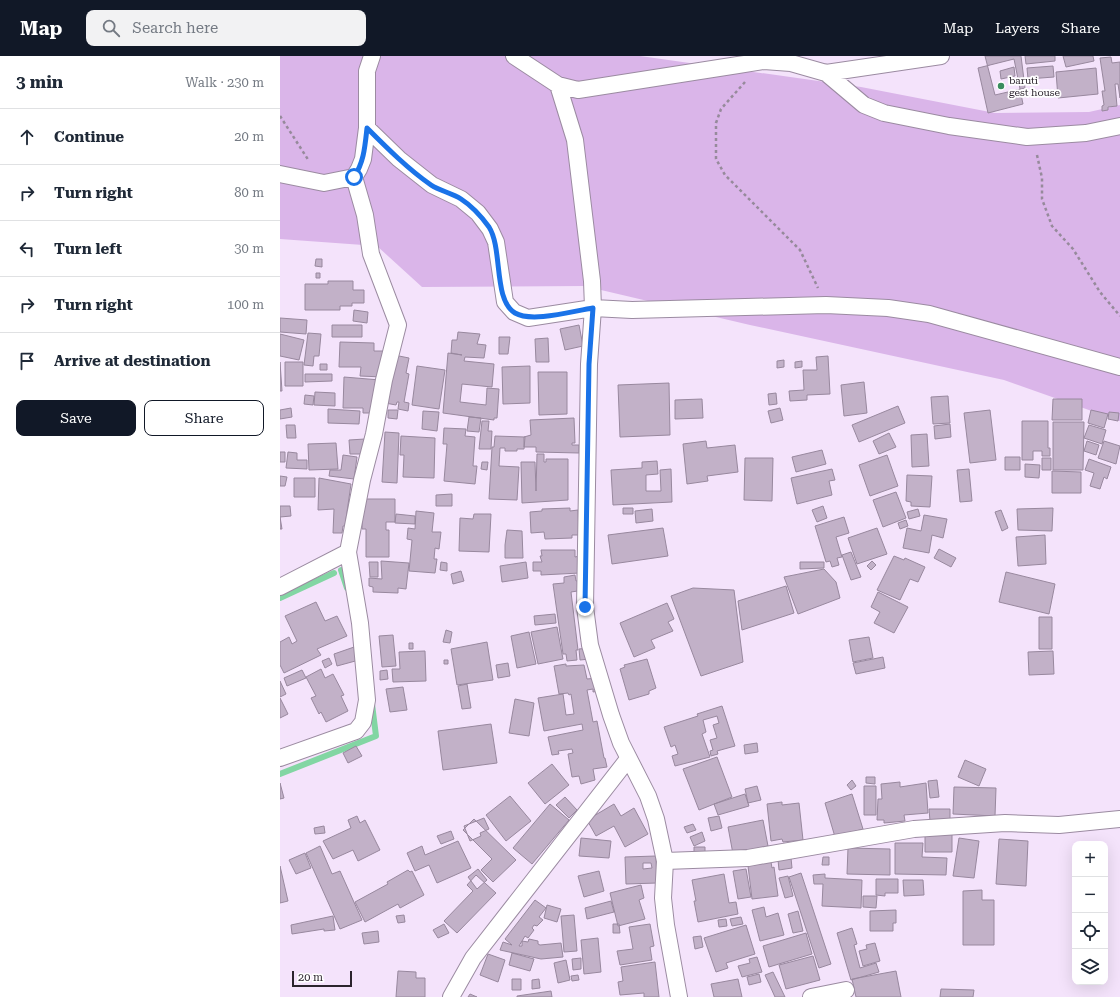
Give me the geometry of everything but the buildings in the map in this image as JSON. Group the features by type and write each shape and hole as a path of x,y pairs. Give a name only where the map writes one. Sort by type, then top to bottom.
{"street":[{"path":"280,174 324,183 354,177 359,170 363,159 367,128 367,71 372,56"},
{"path":"514,56 558,85 578,90 764,61 791,62 826,73 864,105 884,113 949,126 1026,137 1086,133 1120,126"},
{"path":"826,73 941,56"},
{"path":"558,85 575,140 592,281 593,308 589,364 585,607 590,645 611,716 628,759 648,796 656,819 665,861 663,898 666,925 679,997"},
{"path":"367,128 399,159 432,185 461,199 478,213 490,229 496,242 505,302 514,312 528,318 593,308 632,310 826,305 888,308 930,314 1120,367"},
{"path":"280,758 356,731 363,722 367,700 360,623 348,552 362,480 374,434 384,380 398,325 371,254 365,215 354,177"},
{"path":"280,587 348,552"},
{"path":"451,997 472,958 628,759"},
{"path":"665,861 748,858 914,829 1005,823 1059,825 1120,819"},
{"path":"811,997 846,990"}],"path":[{"path":"764,61 721,109 716,123 716,159 724,175 800,250 826,305"},
{"path":"280,116 324,183"},
{"path":"1026,137 1036,152 1042,178 1042,199 1052,226 1073,249 1100,292 1120,316"}],"shaded area":[{"path":"280,56 640,56 861,87 995,113 1089,112 1120,105 1120,421 1004,380 750,325 584,286 422,287 377,246 280,239"}],"waterway":[{"path":"341,570 347,588"},
{"path":"280,598 334,573"},
{"path":"280,774 376,736 372,704"}],"place":[{"name":"baruti gest house","path":"1001,86"}],"route":[{"path":"354,177 359,170 363,159 367,128 399,159 432,185 461,199 478,213 490,229 496,242 505,302 514,312 528,318 593,308 589,364 585,607"}]}
